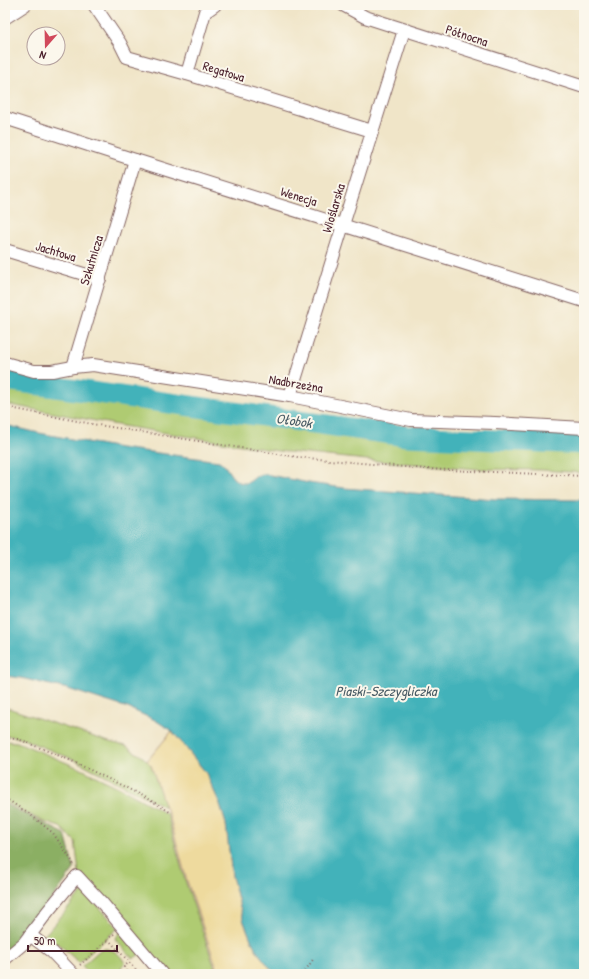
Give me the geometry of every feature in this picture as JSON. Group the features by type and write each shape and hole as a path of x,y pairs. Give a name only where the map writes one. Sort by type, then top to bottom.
{"street":[{"path":"5,18 24,5"},
{"name":"Regatowa","path":"94,5 127,57 372,131"},
{"path":"187,74 205,12 215,5"},
{"name":"Północna","path":"342,5 365,17 584,87"},
{"name":"Wioślarska","path":"290,396 342,225 404,30"},
{"name":"Wenecja","path":"5,118 584,301"},
{"name":"Szkutnicza","path":"73,367 135,160"},
{"name":"Jachtowa","path":"5,250 100,278"},
{"name":"Nadbrzeżna","path":"5,363 34,371 52,371 93,365 290,396 411,420 584,428"},
{"path":"5,959 24,943 77,876 103,904 162,974"},
{"path":"30,934 52,952 73,973"}],"path":[{"path":"5,407 92,424 297,457 426,469 584,476"},
{"path":"5,738 18,739 72,761 127,788 170,812"},
{"path":"5,798 32,816 53,833 72,861 77,876"},
{"path":"73,973 122,927"},
{"path":"108,940 140,974"},
{"path":"303,974 314,958"},
{"path":"123,974 126,971 124,967 129,962"}],"green space":[{"path":"5,386 141,408 276,426 362,440 407,445 584,449 584,473 542,470 477,469 278,451 123,426 5,404"},
{"path":"5,707 109,742 126,746 144,758 151,765 165,807 75,760 20,738 5,735"},
{"path":"5,741 17,742 79,768 120,788 167,814 184,877 217,974 167,974 79,873 75,841 60,827 44,822 5,802"},
{"path":"5,804 65,834 74,869 22,937 5,953"},
{"path":"84,890 118,928 79,963 58,943 55,946 43,937"},
{"path":"121,931 140,954 133,959 115,939"},
{"path":"101,949 112,950 120,956 125,963 121,967 123,971 121,974 88,974 82,966"}],"sand":[{"path":"172,731 206,773 220,804 226,824 232,876 244,922 252,942 259,954 275,974 219,974 186,878 169,815 151,765 147,761"}],"water":[{"name":"Piaski-Szczygliczka","path":"5,425 120,448 219,461 225,466 234,479 242,483 248,482 258,475 265,474 344,488 496,499 584,500 584,974 275,974 259,954 252,942 244,922 232,876 226,824 220,804 206,773 172,731 155,720 128,708 68,689 21,678 5,676"}],"waterway":[{"name":"Ołobok","path":"5,380 406,436 584,444"}]}
